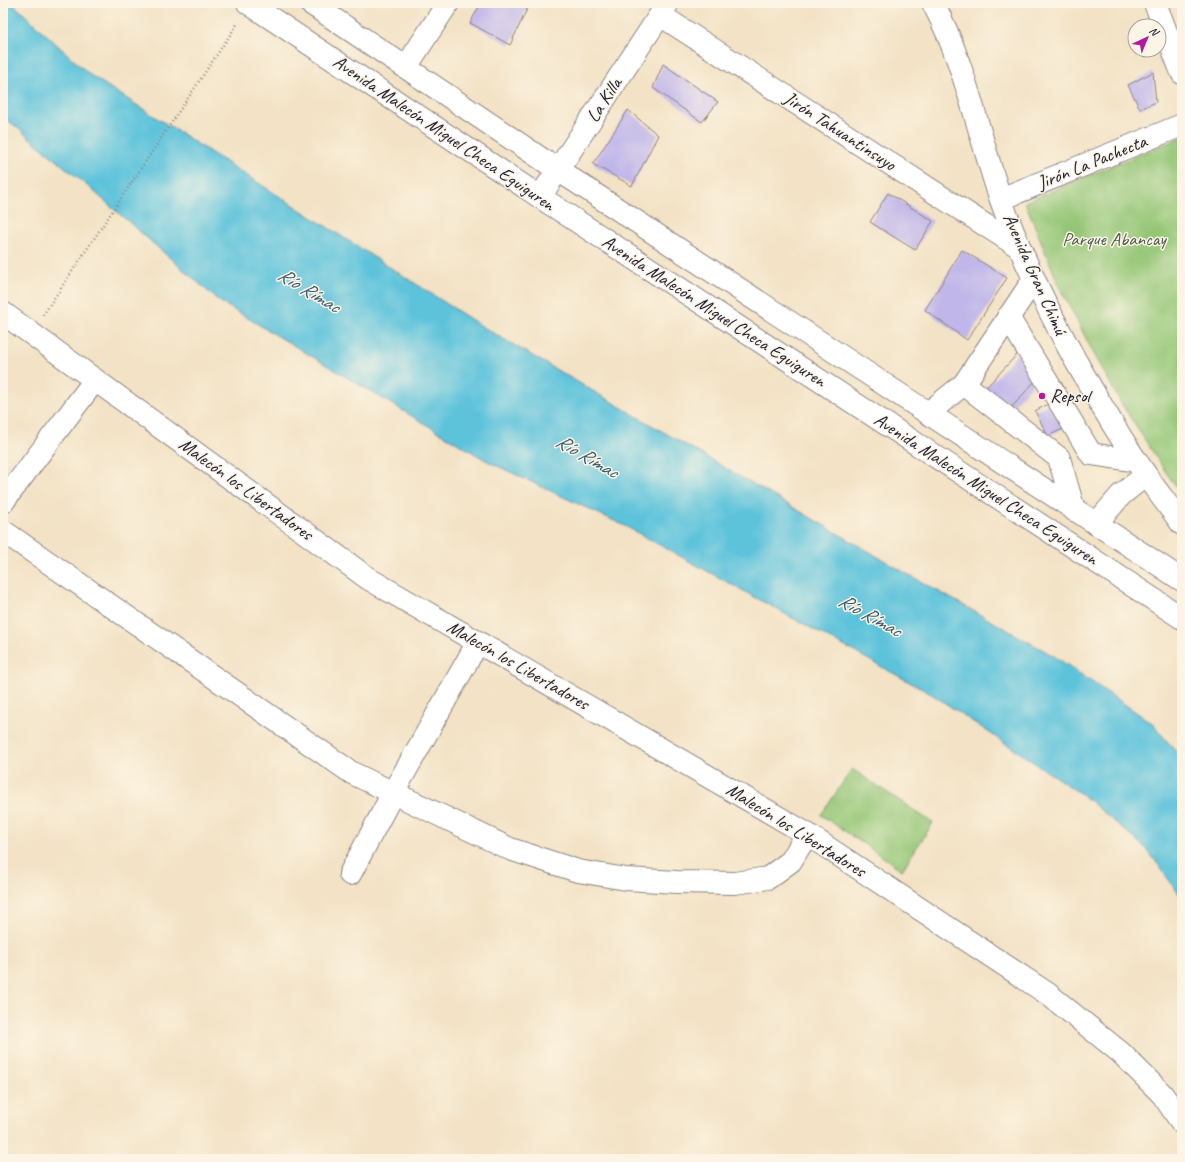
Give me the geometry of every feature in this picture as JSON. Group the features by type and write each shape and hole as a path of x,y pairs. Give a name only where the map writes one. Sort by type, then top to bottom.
{"street":[{"name":"Avenida Malecón Miguel Checa Eguiguren","path":"310,3 558,170 1182,580"},
{"path":"406,67 448,3"},
{"name":"Avenida Gran Chimú","path":"934,3 943,20 959,62 1001,199 1019,247 1034,279 1061,334 1100,405 1141,468 1182,524"},
{"path":"1155,3 1182,73"},
{"name":"Avenida Malecón Miguel Checa Eguiguren","path":"250,4 540,197 1182,618"},
{"name":"La Killa","path":"540,197 664,9"},
{"name":"Jirón Tahuantinsuyo","path":"664,9 1019,247"},
{"name":"Jirón La Pachecta","path":"1001,199 1182,124"},
{"path":"928,413 964,384 1034,279"},
{"name":"Malecón los Libertadores","path":"3,313 369,579 807,834 1048,994 1121,1053 1162,1094 1182,1123"},
{"path":"1008,317 1091,454"},
{"path":"3,502 95,380"},
{"path":"964,384 1059,458 1074,510"},
{"path":"1059,458 1091,454 1141,468 1096,524"},
{"path":"3,531 352,773 510,849 578,871 626,879 735,883 768,878 792,860 807,834"},
{"path":"350,874 393,793 478,642"}],"path":[{"path":"31,332 86,252 250,4"}],"green space":[{"name":"Parque Abancay","path":"1182,137 1182,493 1169,477 1121,403 1093,352 1060,288 1025,202"},
{"path":"852,769 933,823 902,870 821,815"}],"water":[{"name":"Río Rímac","path":"3,3 12,3 90,75 483,327 911,576 1054,656 1152,723 1182,759 1182,898 1147,849 1084,796 933,695 625,526 489,462 219,301 90,188 3,116"}],"building":[{"path":"481,3 526,3 529,5 510,45 470,23"},
{"path":"663,64 718,102 702,122 653,88"},
{"path":"1153,72 1156,102 1140,109 1128,85"},
{"path":"628,110 658,135 632,186 593,164"},
{"path":"888,193 933,221 915,250 870,222"},
{"path":"962,250 1007,278 967,340 925,310"},
{"path":"1025,346 1041,374 1005,415 981,393"},
{"path":"1052,402 1065,428 1048,436 1035,411"}],"place":[{"name":"Repsol","path":"1042,396"}]}
